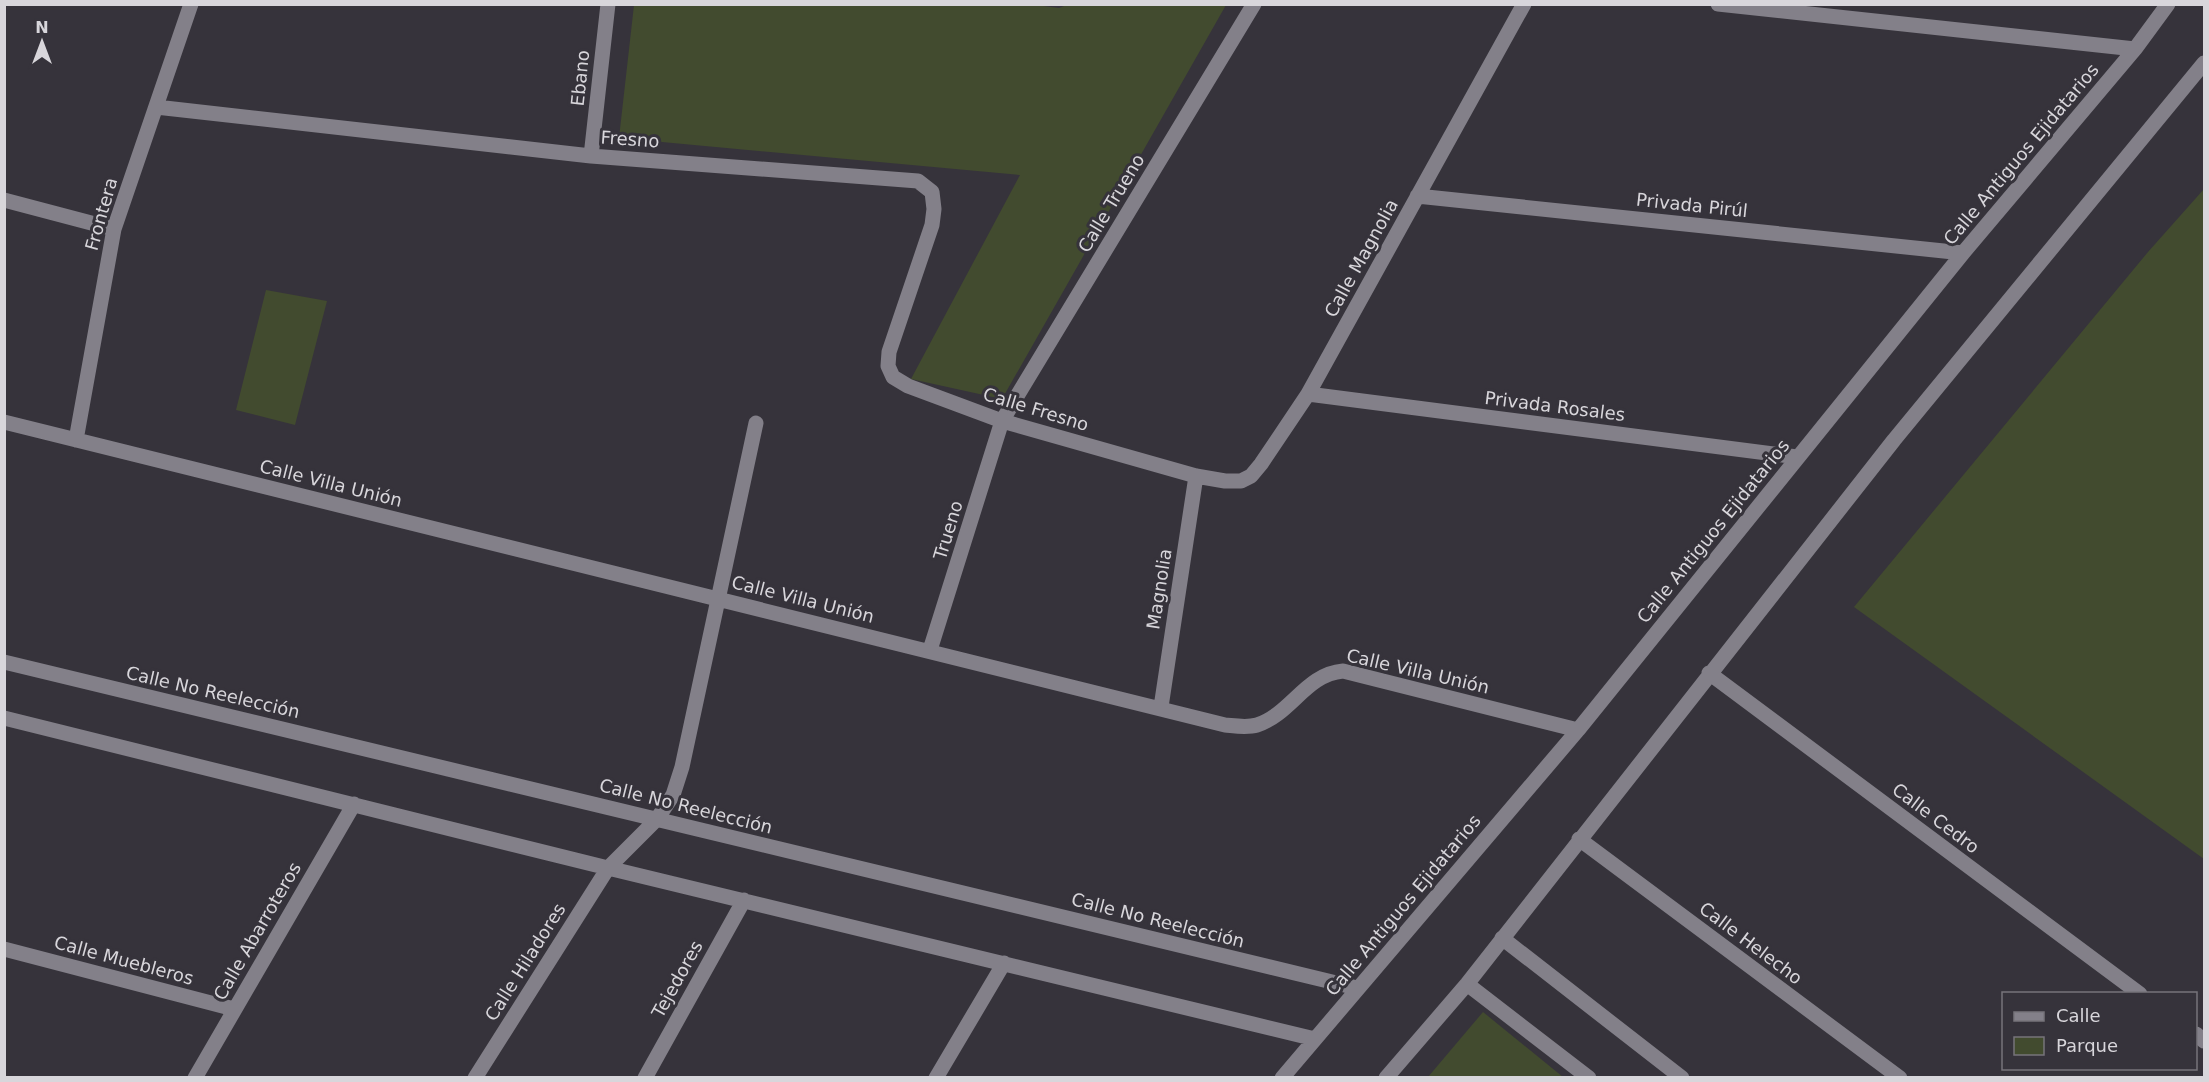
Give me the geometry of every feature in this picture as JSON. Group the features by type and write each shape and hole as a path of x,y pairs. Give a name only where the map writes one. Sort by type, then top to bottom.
{"street":[{"name":"Frontera","path":"76,440 114,229 191,4"},
{"name":"Ebano","path":"591,156 608,4"},
{"name":"Calle Trueno","path":"1002,421 1254,4"},
{"name":"Calle Magnolia","path":"1196,476 1225,482 1241,481 1251,476 1308,394 1524,4"},
{"path":"1718,4 2135,49"},
{"name":"Calle Antiguos Ejidatarios","path":"1282,1077 1578,730 1963,253 2135,49 2168,4"},
{"path":"1386,1077 1467,984 1894,440 2205,63"},
{"name":"Fresno","path":"156,107 591,156 918,181 932,192 934,209 932,225 889,352"},
{"name":"Privada Pirúl","path":"1417,196 1963,253"},
{"path":"4,201 114,229"},
{"name":"Calle Fresno","path":"889,352 888,366 893,377 908,386 1002,421 1196,476"},
{"name":"Privada Rosales","path":"1308,394 1797,457"},
{"name":"Trueno","path":"930,650 1002,421"},
{"name":"Calle Villa Unión","path":"4,422 1161,707 1225,725 1245,727 1259,724 1329,673 1343,671 1578,730"},
{"name":"Calle Hiladores","path":"475,1077 608,868 657,819 673,795 682,767 756,423"},
{"name":"Magnolia","path":"1161,707 1196,476"},
{"name":"Calle No Reelección","path":"4,663 1357,988"},
{"name":"Calle Cedro","path":"1709,673 2139,992"},
{"path":"4,718 608,868 1315,1039"},
{"name":"Calle Abarroteros","path":"195,1077 354,804"},
{"name":"Calle Helecho","path":"1579,839 1900,1077"},
{"name":"Tejedores","path":"645,1077 744,900"},
{"path":"1502,938 1682,1077"},
{"name":"Calle Muebleros","path":"4,949 234,1009"},
{"path":"936,1077 1004,963"},
{"path":"1467,984 1589,1077"}],"green space":[{"path":"1028,4 1059,8 1069,4 1226,5 1002,399 911,379 1020,175 619,138 634,5"},
{"path":"2204,189 2204,859 1854,607 2148,252"},
{"path":"266,290 327,301 295,425 236,410"},
{"path":"1483,1012 1563,1077 1428,1077"}]}
